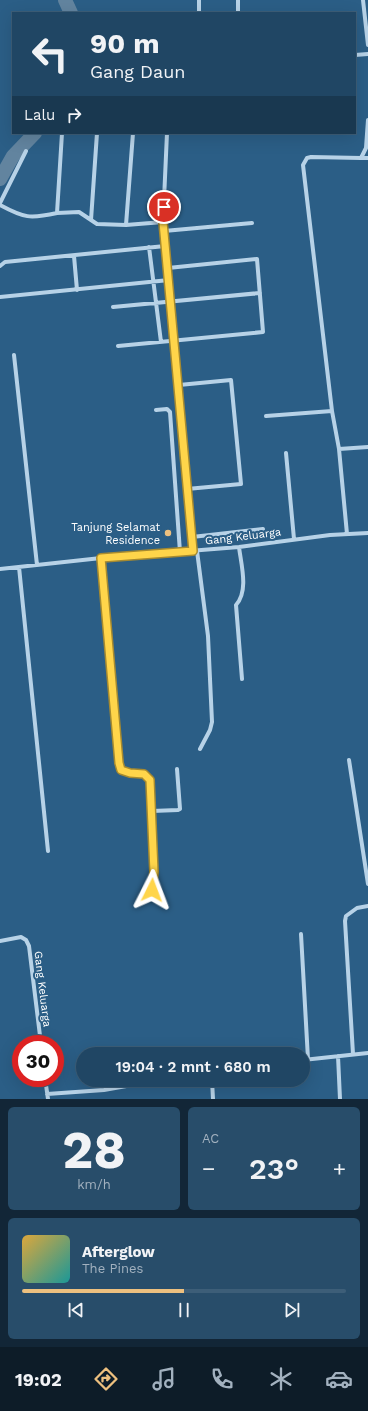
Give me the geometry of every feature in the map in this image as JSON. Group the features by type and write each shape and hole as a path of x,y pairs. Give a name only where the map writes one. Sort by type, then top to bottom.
{"street":[{"path":"198,0 199,12"},
{"path":"238,0 238,12"},
{"path":"363,0 368,45"},
{"path":"356,55 368,54"},
{"path":"361,158 366,148 368,120"},
{"path":"57,213 62,134"},
{"path":"91,220 97,134"},
{"path":"126,224 133,134"},
{"path":"167,134 163,222 172,302 192,537 208,636 212,722 200,749"},
{"path":"26,150 0,204 21,217 38,217 57,213 79,212 97,224 163,222"},
{"path":"347,534 339,450 332,411 303,165 307,158 311,157 368,158"},
{"path":"164,231 252,223"},
{"path":"0,266 6,262 165,246"},
{"path":"149,247 161,342"},
{"path":"74,256 77,290"},
{"path":"118,346 263,332 257,260 168,268"},
{"path":"0,297 169,280"},
{"path":"113,307 260,293"},
{"path":"14,355 37,565"},
{"path":"179,385 231,380 241,484 187,489"},
{"path":"156,410 168,409 170,412 180,552"},
{"path":"266,416 332,411"},
{"path":"339,450 368,447"},
{"path":"286,453 294,539"},
{"path":"192,537 264,529"},
{"name":"Gang Keluarga","path":"0,569 101,558 239,547 294,539 368,533"},
{"path":"239,547 243,586 241,600 236,605 242,679"},
{"path":"101,558 119,763 121,770 130,773 144,774 150,780 154,872 152,890"},
{"path":"20,567 48,851"},
{"path":"349,760 368,884"},
{"path":"152,811 180,809 177,769"},
{"path":"353,1054 345,921 346,916 358,908 368,906"},
{"path":"301,934 307,1047"},
{"name":"Gang Keluarga","path":"0,941 21,937 26,940 29,946 40,1035"},
{"path":"310,1059 368,1053"},
{"path":"338,1056 340,1099"},
{"path":"47,1087 48,1097 121,1087"},
{"path":"212,1087 213,1099"}],"waterway":[{"path":"65,0 71,12"},
{"path":"0,179 13,156 34,134"}],"place":[{"name":"Tanjung Selamat Residence","path":"168,533"}],"route":[{"path":"152,890 154,872 150,780 144,774 130,773 121,770 119,763 110,675 101,558 193,551 172,302 165,246 163,222 164,207"}]}
